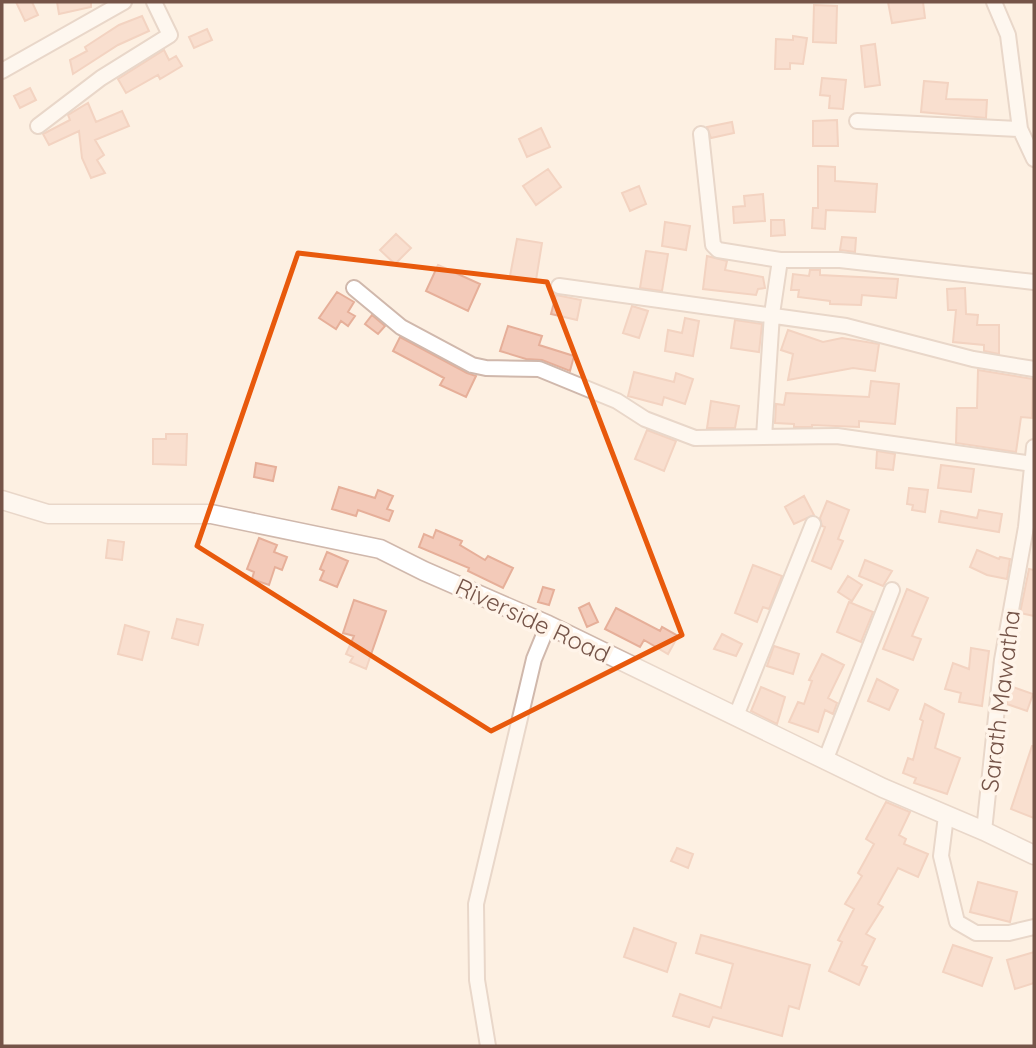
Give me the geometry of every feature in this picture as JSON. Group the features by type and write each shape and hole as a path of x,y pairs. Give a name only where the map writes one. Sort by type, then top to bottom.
{"street":[{"path":"2,71 124,2"},
{"path":"38,126 101,78 170,35 153,2"},
{"path":"995,2 1007,35 1020,129 1034,159"},
{"path":"857,121 1020,129"},
{"path":"701,134 713,245 718,250 780,260 841,260 1034,282"},
{"path":"764,437 772,314 780,260"},
{"path":"559,286 846,326 974,359 1034,369"},
{"path":"355,288 401,327 472,365 486,369 539,369 617,401 645,419 695,438 837,436 1032,464"},
{"name":"Sarath Mawatha","path":"984,831 1002,660 1026,527 1034,447"},
{"name":"Riverside Road","path":"2,500 48,514 211,514 380,549 548,625 825,761 1034,855"},
{"path":"736,716 813,524"},
{"path":"825,761 892,590"},
{"path":"488,1046 477,979 476,904 534,659 548,625"},
{"path":"947,816 941,856 957,922 976,933 1009,933 1034,927"}],"highlighted area":[{"path":"298,253 547,282 682,635 491,731 197,546"}],"building":[{"path":"16,2 32,2 38,15 25,21"},
{"path":"57,2 91,2 91,7 59,14"},
{"path":"888,2 923,2 925,18 892,23"},
{"path":"814,5 837,6 836,43 813,42"},
{"path":"142,16 149,31 118,45 73,74 70,60 87,51 85,47 119,25"},
{"path":"207,29 212,40 194,48 189,37"},
{"path":"793,36 807,38 803,64 790,63 790,69 775,69 776,39 793,40"},
{"path":"875,44 880,85 865,87 861,46"},
{"path":"164,50 169,60 176,56 182,66 160,79 158,75 126,93 118,79"},
{"path":"822,78 846,80 843,109 829,108 830,96 820,95"},
{"path":"924,81 948,83 946,99 987,100 986,118 921,112"},
{"path":"30,88 36,100 20,108 14,96"},
{"path":"88,103 96,122 122,111 129,126 95,140 104,155 97,160 105,173 91,178 82,158 79,131 49,145 43,134 70,120 68,115"},
{"path":"837,120 838,146 813,146 813,121"},
{"path":"732,122 734,133 711,138 707,127"},
{"path":"541,128 550,147 527,157 519,139"},
{"path":"818,166 835,167 835,181 877,184 875,212 826,210 825,229 812,228 813,208 818,208"},
{"path":"548,169 561,187 536,205 523,186"},
{"path":"639,186 646,204 630,211 622,193"},
{"path":"763,194 765,221 734,223 733,207 745,206 744,196"},
{"path":"771,220 784,220 785,235 771,236"},
{"path":"665,222 690,226 686,250 662,246"},
{"path":"396,234 411,248 395,264 380,250"},
{"path":"842,237 856,238 855,252 840,250"},
{"path":"517,239 542,243 536,280 510,276"},
{"path":"646,251 668,254 662,291 640,288"},
{"path":"707,256 727,261 725,270 763,277 765,288 758,289 756,295 703,289"},
{"path":"438,265 480,284 468,311 426,291"},
{"path":"810,270 820,270 820,275 898,279 896,298 862,295 861,305 830,304 830,301 798,297 799,290 791,290 793,274 809,276"},
{"path":"965,288 966,314 978,315 977,325 999,325 999,354 984,351 984,345 953,342 956,310 948,310 947,289"},
{"path":"337,292 354,302 348,312 355,316 348,326 341,321 336,329 319,318"},
{"path":"556,295 581,300 577,320 551,314"},
{"path":"632,306 648,311 639,338 623,333"},
{"path":"372,315 385,326 378,334 365,324"},
{"path":"685,318 699,321 693,356 665,351 668,330 682,333"},
{"path":"735,320 762,324 759,352 731,348"},
{"path":"508,326 542,336 539,345 574,356 570,371 542,360 526,359 500,351"},
{"path":"788,330 823,342 842,338 879,344 875,371 853,368 788,380 793,354 781,350"},
{"path":"400,337 476,376 466,397 440,385 444,378 393,351"},
{"path":"978,370 1033,379 1032,418 1021,417 1016,452 956,443 957,408 977,408"},
{"path":"634,372 674,382 676,373 693,379 685,404 664,397 662,405 628,396"},
{"path":"871,381 899,384 895,424 859,421 859,427 794,427 794,424 775,423 776,404 784,405 786,393 869,397"},
{"path":"711,401 739,406 735,428 707,428"},
{"path":"647,430 676,441 664,471 635,459"},
{"path":"166,434 187,434 186,465 153,464 153,439 166,439"},
{"path":"877,451 895,454 893,470 876,468"},
{"path":"256,463 276,467 273,481 254,477"},
{"path":"941,465 974,469 971,492 938,488"},
{"path":"339,487 375,498 378,490 393,496 387,509 393,511 389,521 358,510 356,516 332,509"},
{"path":"909,488 928,490 925,512 912,510 913,505 907,504"},
{"path":"804,496 814,515 794,524 785,507"},
{"path":"827,501 849,510 838,539 843,541 831,569 812,561 825,527 822,526 820,518"},
{"path":"979,510 1002,514 999,532 939,522 941,511 977,518"},
{"path":"436,530 462,541 460,545 485,560 488,556 513,568 503,588 468,571 469,568 419,547 424,534 433,538"},
{"path":"259,538 277,545 274,552 287,557 282,570 275,567 269,585 252,579 254,572 247,569"},
{"path":"108,540 124,542 122,560 106,558"},
{"path":"977,550 999,559 1010,559 1007,579 987,575 970,567"},
{"path":"327,552 348,561 337,587 320,580 324,571 320,569"},
{"path":"865,560 892,571 883,586 859,576"},
{"path":"753,565 782,576 769,609 763,607 757,622 735,613"},
{"path":"1029,569 1034,570 1034,616 1020,613"},
{"path":"848,576 862,585 852,601 838,592"},
{"path":"543,587 554,590 549,605 538,602"},
{"path":"907,589 928,598 912,636 921,639 913,660 883,649"},
{"path":"354,600 386,611 366,669 350,662 353,657 346,654 354,636 343,633"},
{"path":"849,602 873,612 861,642 837,632"},
{"path":"589,603 598,622 587,627 579,608"},
{"path":"616,608 660,631 662,627 678,636 668,654 644,640 640,647 605,629"},
{"path":"177,619 203,625 198,645 172,638"},
{"path":"125,625 149,632 142,660 118,654"},
{"path":"722,634 742,644 736,656 714,649"},
{"path":"774,646 799,654 793,674 767,666"},
{"path":"971,648 989,651 982,706 959,702 961,693 945,689 953,663 969,669"},
{"path":"822,654 844,665 828,698 837,703 833,714 825,710 818,732 789,722 798,702 804,704 812,681 809,680"},
{"path":"877,679 898,690 889,710 868,701"},
{"path":"1010,686 1033,694 1027,711 1007,704"},
{"path":"761,687 785,697 777,724 751,711"},
{"path":"925,704 944,714 935,748 960,758 947,794 914,783 916,778 903,773 908,758 913,760"},
{"path":"1034,746 1034,818 1011,809"},
{"path":"886,802 910,812 899,835 906,839 904,844 928,854 918,877 898,868 878,904 883,907 866,934 875,939 862,965 867,967 859,985 829,971 842,942 838,940 854,909 845,904 862,876 858,873 874,844 866,839"},
{"path":"677,848 693,854 688,868 671,861"},
{"path":"978,882 1017,892 1010,922 970,912"},
{"path":"634,928 676,943 667,972 624,957"},
{"path":"701,935 810,965 799,1009 789,1006 782,1036 713,1017 709,1027 673,1016 680,994 721,1008 733,964 696,953"},
{"path":"953,945 992,958 982,986 943,972"},
{"path":"1034,952 1034,983 1015,989 1007,960"}]}
